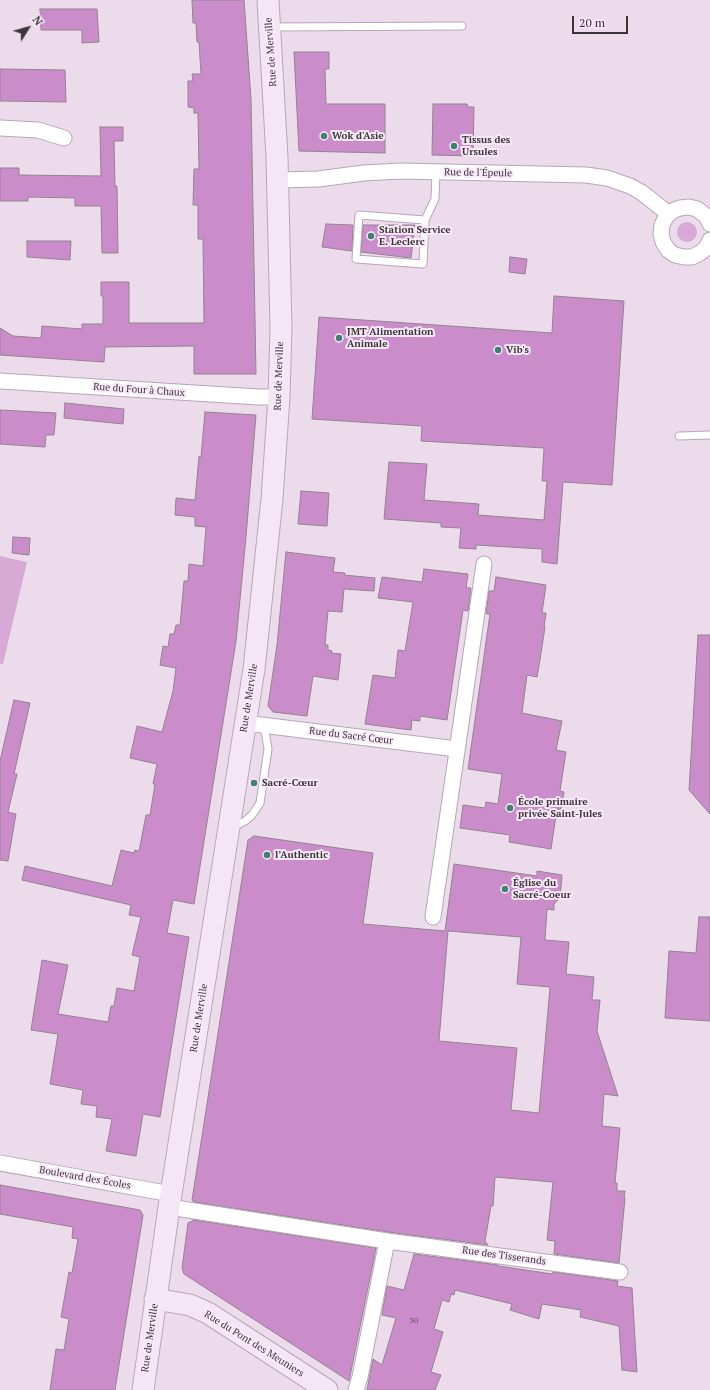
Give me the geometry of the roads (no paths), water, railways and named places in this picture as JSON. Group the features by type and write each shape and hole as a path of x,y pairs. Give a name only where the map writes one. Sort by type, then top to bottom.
{"street":[{"name":"Rue de Merville","path":"143,1390 170,1200 228,829 254,724 254,669 269,523 279,398 281,328 278,180 268,0"},
{"path":"0,128 38,130 64,138"},
{"name":"Rue de l'Épeule","path":"278,180 318,179 348,174 377,172 575,174 620,181 641,192 668,214"},
{"path":"710,223 706,216 700,211 688,207 676,209 668,214 663,221 661,234 665,246 671,252 679,256 692,257 703,251 710,240"},
{"name":"Rue du Four à Chaux","path":"0,381 279,398"},
{"path":"433,917 484,564"},
{"name":"Rue du Sacré Cœur","path":"254,724 457,749"},
{"name":"Boulevard des Écoles","path":"0,1163 170,1200"},
{"name":"Rue des Tisserands","path":"170,1200 387,1241 620,1272"},
{"path":"356,1390 360,1377 387,1241"},
{"name":"Rue du Pont des Meuniers","path":"155,1299 190,1305 208,1313 327,1390"}],"lane":[{"path":"270,27 462,26"},
{"path":"425,220 359,215 356,259 423,264 425,220 435,199 436,172"},
{"path":"679,436 710,435"},
{"path":"228,829 242,823 252,815 260,803 268,749 254,724"}],"place":[{"name":"Wok d'Asie","path":"324,136"},
{"name":"Tissus des Ursules","path":"454,146"},
{"name":"Station Service E. Leclerc","path":"371,236"},
{"name":"JMT Alimentation Animale","path":"339,338"},
{"name":"Vib's","path":"498,350"},
{"name":"Sacré-Cœur","path":"254,783"},
{"name":"École primaire privée Saint-Jules","path":"510,808"},
{"name":"l’Authentic","path":"267,855"},
{"name":"Église du Sacré-Coeur","path":"505,889"}]}
